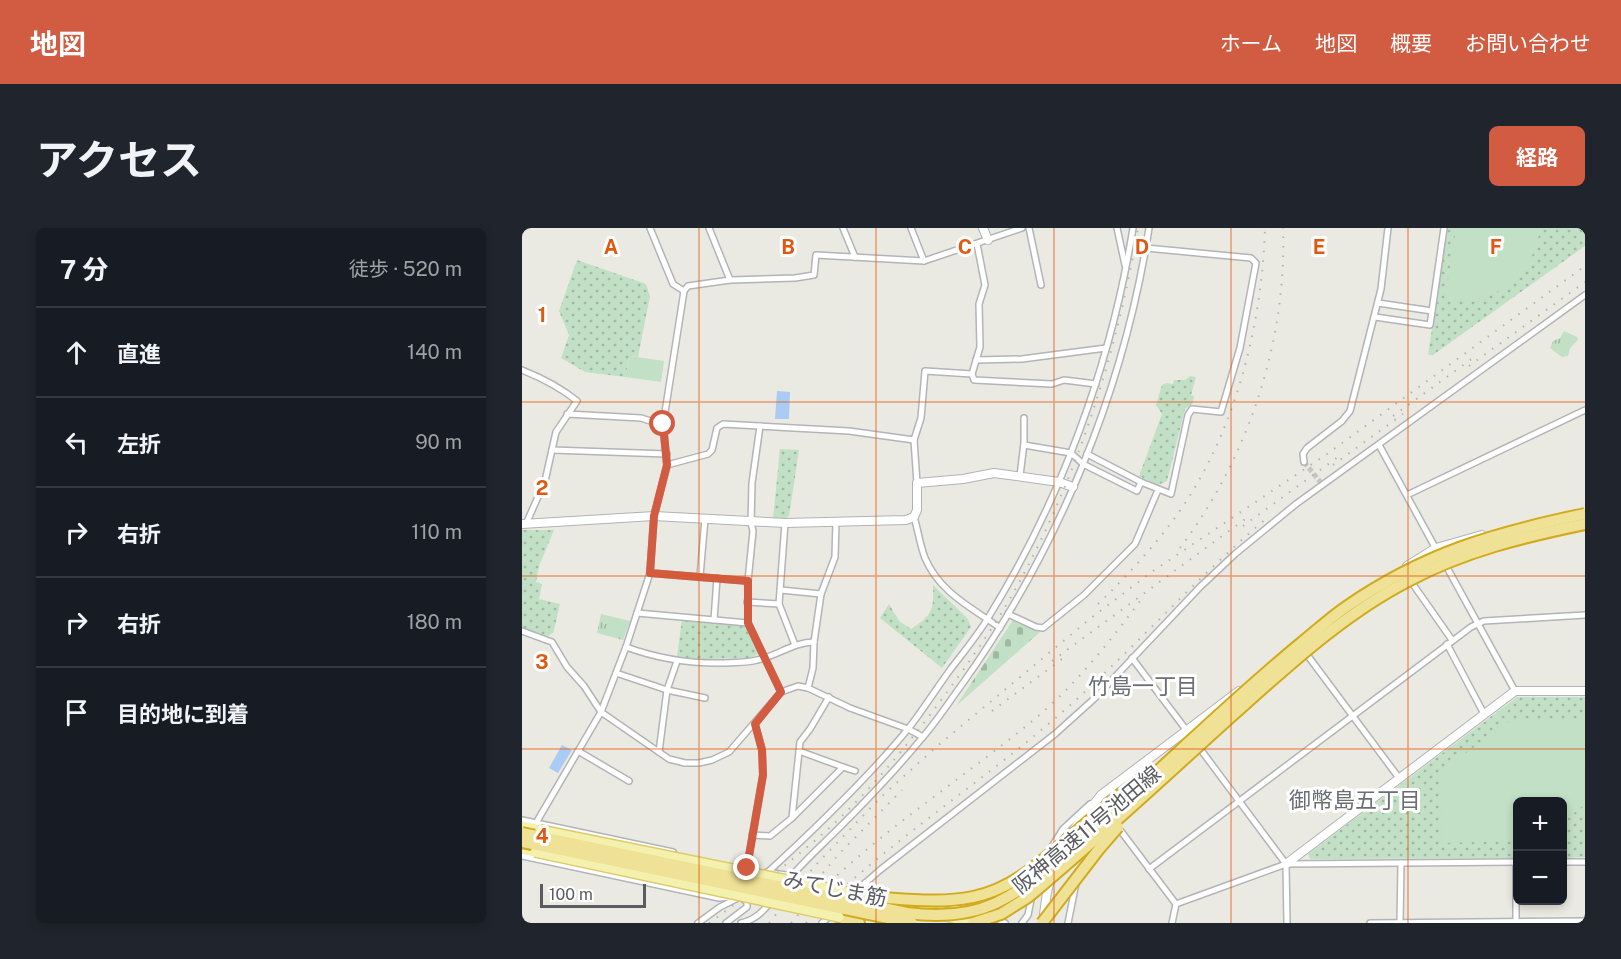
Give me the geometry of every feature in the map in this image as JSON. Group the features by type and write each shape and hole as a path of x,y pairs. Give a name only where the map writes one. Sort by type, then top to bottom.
{"highway":[{"name":"阪神高速11号池田線","path":"522,833 907,913 937,916 982,909 996,903 1036,877 1137,790 1258,679 1343,609 1403,572 1442,554 1481,539 1585,513"},
{"name":"阪神高速11号池田線","path":"971,923 1001,914 1028,897 1305,652 1388,592 1463,555 1505,542 1585,524"},
{"path":"871,897 945,900 986,894 1023,876 1188,742"},
{"path":"1043,923 1099,849 1164,777"},
{"path":"522,842 912,923"},
{"path":"836,920 859,923"}],"main road":[{"name":"みてじま筋","path":"522,826 538,826 920,907 971,923"},
{"name":"みてじま筋","path":"522,849 836,920 865,923"}],"street":[{"path":"650,228 673,284 684,291"},
{"path":"709,228 730,280"},
{"path":"843,228 855,257"},
{"path":"911,228 924,261"},
{"path":"984,228 988,240"},
{"path":"538,826 601,712 650,573 654,516 667,465 663,424 684,291 688,286 730,280 795,278 814,275 816,255 924,261 1022,228"},
{"path":"1029,228 1041,285"},
{"path":"1117,228 1126,270"},
{"path":"768,872 841,803 908,729 987,619 1033,537 1071,453 1096,384 1106,348 1126,270 1133,228"},
{"path":"744,923 760,914 792,876 881,786 923,737 986,651 1032,574 1083,464 1110,393 1123,347 1149,228"},
{"path":"1304,462 1303,454 1307,448 1350,411 1378,303 1388,228"},
{"path":"1375,317 1430,325 1444,228"},
{"path":"977,244 985,285 980,304 980,348 972,374 974,380 1052,384 1064,380 1096,384"},
{"path":"1087,454 1141,482 1171,494 1188,415 1192,409 1221,412 1240,348 1256,263 1251,258 1146,248"},
{"path":"823,922 865,883 1055,734 1095,698 1200,587 1235,554 1322,484 1585,295"},
{"path":"1378,303 1432,311"},
{"path":"976,360 1022,360 1106,348"},
{"path":"522,370 565,391 577,401 556,432 545,481 524,524 654,516 751,523 906,520 914,517"},
{"path":"972,374 925,371 921,418 914,440 917,483 917,510 914,517 925,557 938,581 958,600 1000,628"},
{"path":"1407,495 1585,410"},
{"path":"567,414 641,418 663,424"},
{"path":"1020,476 1024,445 1024,418"},
{"path":"667,465 708,454 712,450 717,428 723,424 849,430 914,440"},
{"path":"760,426 753,475 751,523 753,531 748,581 748,623 781,692"},
{"path":"1024,445 1071,453 1083,464 1137,491 1141,482"},
{"path":"1379,445 1515,691"},
{"path":"552,450 610,450 667,454"},
{"path":"1111,477 1114,468"},
{"path":"917,483 963,479 994,473 1059,482 1073,487"},
{"path":"1008,615 1043,628 1084,595 1135,544 1158,490"},
{"path":"1022,923 1028,915 1034,882 1048,851 1063,829 1101,795 1402,569 1436,548 1458,541 1585,513"},
{"path":"700,576 705,519"},
{"path":"808,688 813,668 814,642 821,594 835,557 836,522"},
{"path":"785,523 779,604 795,645"},
{"path":"1402,569 1450,642 1484,714"},
{"path":"650,573 748,581"},
{"path":"714,620 717,578"},
{"path":"781,590 821,594"},
{"path":"747,602 779,604"},
{"path":"637,613 748,623"},
{"path":"1149,869 1450,642 1478,624 1484,621 1585,615"},
{"path":"522,631 552,642 567,667 584,686 601,712 669,759 685,763 699,763 729,752 781,692 798,686 808,688 850,708 908,729 923,737"},
{"path":"626,646 651,656 677,662 745,662 765,658 795,645 814,642"},
{"path":"1300,645 1399,778"},
{"path":"1132,658 1286,864 1287,923"},
{"path":"659,752 667,690 677,662"},
{"path":"616,673 667,690 705,698"},
{"path":"1176,904 1286,864 1515,691 1585,691"},
{"path":"792,818 800,742 829,698"},
{"path":"698,923 720,907 740,897 763,775 762,750 755,724"},
{"path":"578,751 629,781"},
{"path":"798,751 855,771"},
{"path":"753,835 770,836 792,818 843,767"},
{"path":"1101,795 1112,818 1176,904 1172,923"},
{"path":"1043,923 1047,892 1058,860 1072,831 1101,795"},
{"path":"1068,923 1092,813 1101,795"},
{"path":"522,820 538,826 792,876"},
{"path":"522,856 719,898 740,897 747,902 747,907 729,922"},
{"path":"1286,864 1513,862"},
{"path":"1567,862 1585,862"},
{"path":"1400,923 1401,863"},
{"path":"865,883 878,892 969,909 1005,923"},
{"path":"719,898 720,907"},
{"path":"1516,905 1516,922"},
{"path":"823,922 836,920"},
{"path":"1370,923 1585,921"}],"green space":[{"path":"1447,228 1585,228 1585,246 1433,355 1428,355"},
{"path":"1456,228 1540,228 1536,245 1520,274 1495,293 1463,300 1445,299"},
{"path":"577,260 646,284 650,296 638,357 630,356 625,377 585,372 561,358 569,335 559,311"},
{"path":"1564,331 1577,337 1578,340 1570,348 1568,356 1562,357 1550,348 1553,341 1560,338"},
{"path":"630,356 664,361 661,382 625,377"},
{"path":"1190,376 1196,377 1191,395 1194,396 1193,403 1185,409 1167,481 1158,485 1139,476 1162,414 1156,405 1162,385 1173,384 1174,380 1185,380"},
{"path":"780,449 799,450 789,516 785,519 773,519"},
{"path":"522,530 554,530 539,566 536,582 542,584 539,599 560,604 553,633 548,636 522,628"},
{"path":"933,585 968,619 971,627 942,668 880,618 889,604 899,621 911,629 930,612"},
{"path":"601,614 630,621 623,640 597,633"},
{"path":"682,619 745,626 759,653 752,658 677,657"},
{"path":"1013,620 1040,632 956,706"},
{"path":"1517,697 1585,697 1585,857 1567,858 1567,797 1513,797 1513,858 1310,859 1308,854"},
{"path":"1583,720 1585,804 1567,819 1567,797 1513,797 1513,841 1442,843 1441,771 1510,721"}],"water":[{"path":"777,391 790,392 789,419 775,419"},
{"path":"562,745 572,750 558,773 549,768"}],"tunnel":[{"path":"1304,462 1322,484"}],"railway":[{"path":"709,923 814,841 868,790 939,703 1003,611 1042,538 1061,496 1094,408 1119,318 1138,228"},
{"path":"1098,604 1136,565 1171,523 1193,491 1211,457 1240,383 1250,344 1258,305 1265,228"},
{"path":"1180,548 1204,513 1225,476 1244,437 1259,397 1278,313 1283,271 1283,228"},
{"path":"769,923 814,867 881,797 935,748 1091,618 1153,571 1327,454 1585,266"},
{"path":"1469,366 1585,282"},
{"path":"1393,416 1473,358"},
{"path":"1333,465 1403,414"},
{"path":"1243,526 1338,457"},
{"path":"1052,661 1248,517"},
{"path":"806,923 865,869 1052,721 1107,671 1212,567 1267,518"},
{"path":"791,923 818,894 876,842 1046,709 1089,665 1140,601"},
{"path":"992,711 1062,659"},
{"path":"792,909 839,854 902,790"}],"district":[{"name":"竹島一丁目","path":"1143,686"},
{"name":"御幣島五丁目","path":"1355,800"}],"route":[{"path":"663,424 667,465 654,516 650,573 748,581 748,623 781,692 755,724 762,750 763,775 747,868"}]}
